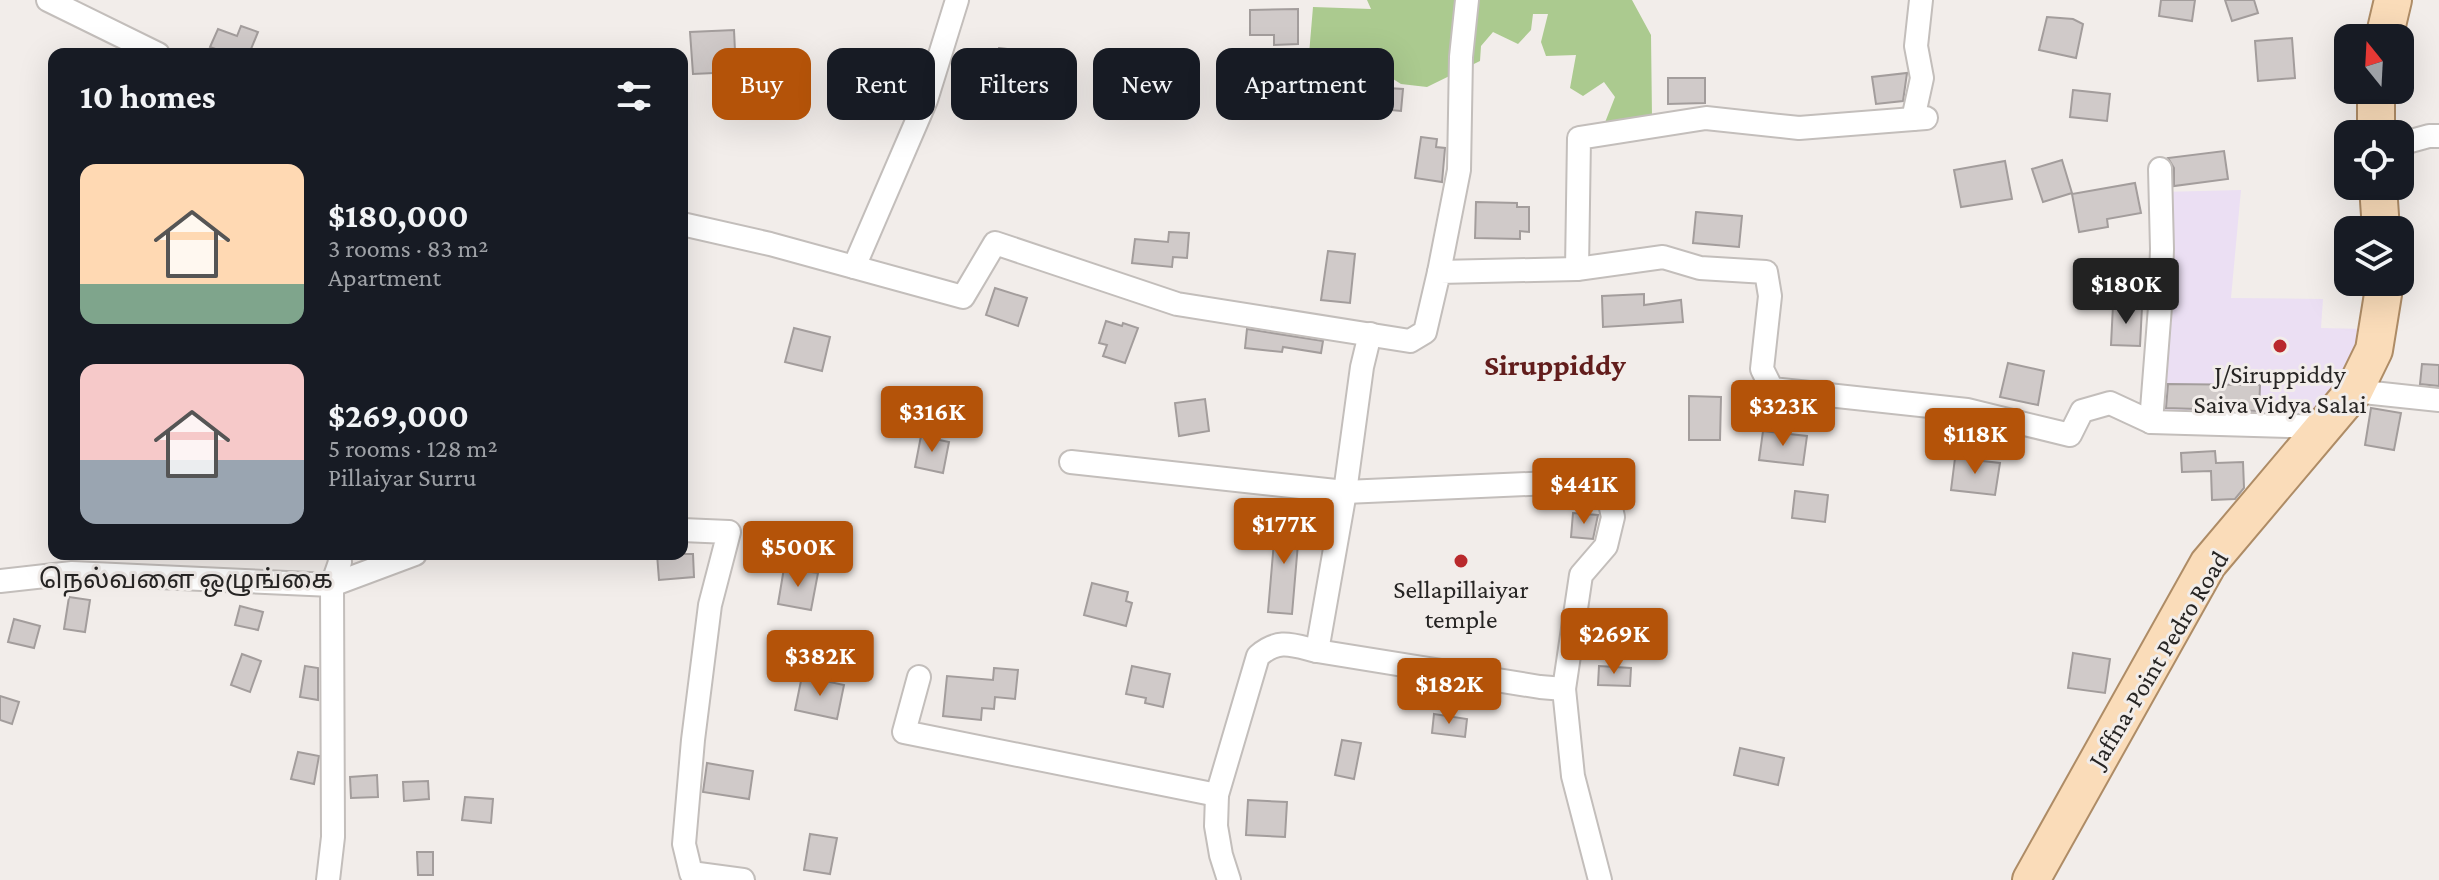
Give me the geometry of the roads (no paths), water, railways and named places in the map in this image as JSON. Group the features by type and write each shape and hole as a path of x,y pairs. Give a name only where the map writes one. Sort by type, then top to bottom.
{"main road":[{"path":"2387,24 2393,0"},
{"name":"Jaffna-Point Pedro Road","path":"2031,880 2208,564 2354,391 2374,350 2383,296"}],"street":[{"path":"48,0 146,48"},
{"path":"854,267 926,100 957,0"},
{"path":"688,226 963,297 995,243 1177,304 1410,341 1425,332 1459,170 1461,57 1467,0"},
{"path":"1577,269 1579,138 1706,118 1799,128 1919,119 1922,78 1916,46 1921,0"},
{"path":"2414,140 2439,136"},
{"path":"2151,422 2161,292 2160,169"},
{"path":"1439,272 1577,269 1663,257 1700,268 1766,272 1770,296 1762,369 1772,389 1967,410 2070,435 2082,411 2110,403 2151,422 2325,427"},
{"path":"1317,651 1345,492 1362,367 1370,334"},
{"path":"2354,391 2439,400"},
{"path":"1071,462 1345,492 1550,483 1596,488 1609,499 1613,517 1606,546 1581,575 1564,689 1573,776 1600,880"},
{"path":"688,530 729,532 710,605 684,844 691,873 743,880"},
{"path":"328,880 333,837 332,585 340,560"},
{"name":"நெல்வளை ஒழுங்கை","path":"0,581 72,573 332,585 399,560"},
{"path":"1229,880 1216,826 1217,795 1258,656 1270,646 1286,644 1564,689"},
{"path":"919,677 904,732 1217,795"}],"place":[{"name":"J/Siruppiddy Saiva Vidya Salai","path":"2280,346"},
{"name":"Sellapillaiyar temple","path":"1461,561"}],"district":[{"name":"Siruppiddy","path":"1555,365"}]}
